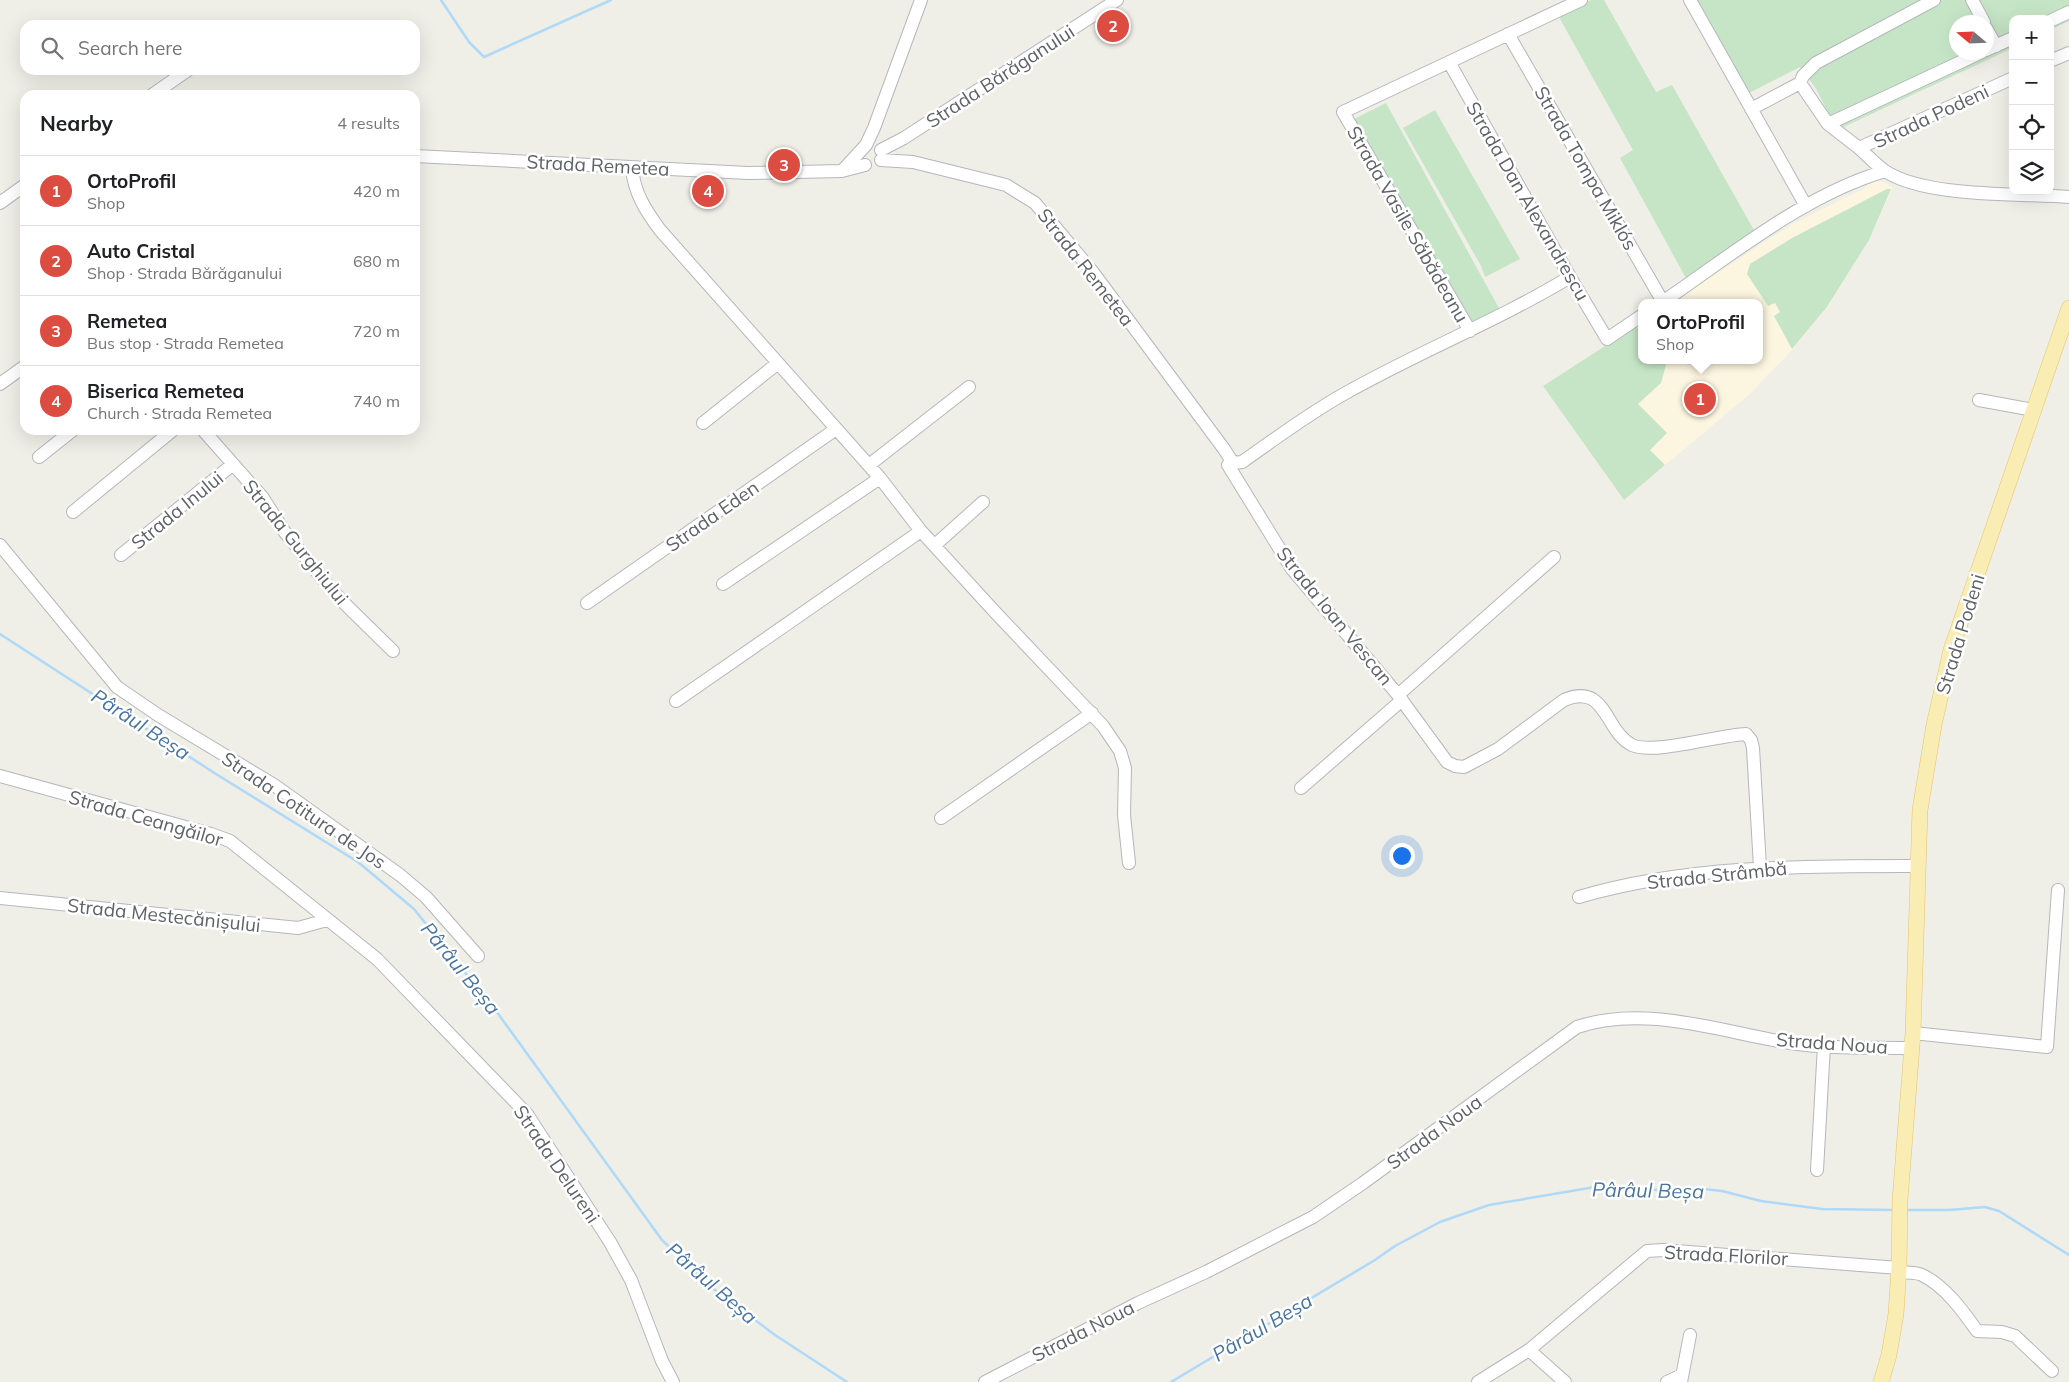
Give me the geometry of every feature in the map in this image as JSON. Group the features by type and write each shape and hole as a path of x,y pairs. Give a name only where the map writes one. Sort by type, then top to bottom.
{"main road":[{"name":"Strada Podeni","path":"1881,1382 1889,1356 1896,1314 1900,1200 1912,1040 1920,810 1934,725 1951,650 2069,308"}],"street":[{"path":"842,171 873,151 874,128 921,0"},
{"name":"Strada Bărăganului","path":"873,151 906,137 1117,0"},
{"name":"Strada Vasile Săbădeanu","path":"1470,331 1343,112 1581,0"},
{"path":"1690,0 1806,206"},
{"path":"1751,109 1800,84 1803,76 1816,63 1934,0"},
{"path":"1972,0 1980,15"},
{"path":"2054,19 2069,12"},
{"name":"Strada Tompa Miklós","path":"1508,34 1660,299"},
{"path":"1994,47 2009,40"},
{"path":"2052,60 2069,53"},
{"path":"1828,124 1965,60"},
{"name":"Strada Dan Alexandrescu","path":"1449,62 1607,339 1638,318"},
{"path":"159,90 181,75"},
{"name":"Strada Podeni","path":"2009,80 1859,148 1885,171 1909,182 1933,187 1995,194 2069,197"},
{"path":"1800,84 1828,124 1859,148"},
{"name":"Strada Remetea","path":"420,156 756,173 842,171 866,165 873,166 873,151 1006,185 1036,203 1092,271 1233,463"},
{"path":"632,168 633,181 638,195 660,230 869,465 921,531 1092,714 1120,751 1125,768 1124,815 1128,862"},
{"path":"1666,299 1783,220 1819,198 1885,171"},
{"path":"0,203 20,189"},
{"name":"Strada Vasile Săbădeanu","path":"1233,463 1242,462 1342,395 1516,309 1570,277"},
{"path":"703,422 778,363"},
{"path":"0,384 20,370"},
{"path":"869,465 969,387"},
{"path":"1979,400 2034,410"},
{"name":"Strada Eden","path":"587,603 836,429"},
{"path":"39,457 67,435"},
{"path":"73,512 167,435"},
{"name":"Strada Gurghiului","path":"207,435 263,498 284,531 327,584 393,651"},
{"name":"Strada Ioan Vescan","path":"1233,463 1228,465 1292,569 1400,698 1447,762 1455,766 1464,767 1498,749 1564,700 1574,696 1584,696 1593,700 1603,710 1623,739 1634,746 1646,748 1670,746 1746,734 1751,740 1753,748 1760,867"},
{"name":"Strada Inului","path":"121,555 232,465"},
{"path":"723,584 880,478"},
{"path":"934,545 983,502"},
{"path":"676,701 921,531"},
{"name":"Strada Cotitura de Jos","path":"0,544 117,687 158,715 274,785 400,875 426,896 478,956"},
{"name":"Strada Ioan Vescan","path":"1301,788 1554,557"},
{"path":"941,818 1092,714"},
{"name":"Strada Ceangăilor","path":"0,776 211,834 230,842 327,920"},
{"name":"Strada Strâmbă","path":"1579,897 1612,888 1760,867 1917,866"},
{"name":"Strada Noua","path":"985,1382 1130,1307 1206,1272 1313,1217 1363,1184 1577,1028 1591,1023 1617,1019 1652,1019 1682,1022 1792,1043 1824,1045 1912,1040 2047,1047 2058,890"},
{"name":"Strada Mestecănișului","path":"0,898 298,928 327,920"},
{"name":"Strada Delureni","path":"327,920 377,959 527,1114 610,1242 631,1280 672,1382"},
{"path":"1817,1170 1824,1045"},
{"name":"Strada Florilor","path":"1478,1382 1529,1350 1647,1252 1663,1250 1783,1258 1921,1274 1955,1302 1977,1331 2002,1332 2015,1336 2052,1371"},
{"path":"1667,1382 1681,1378 1690,1335"},
{"path":"1529,1350 1565,1382"}],"shaded area":[{"path":"1875,178 1893,187 1869,240 1828,307 1791,351 1751,393 1624,500 1543,386 1638,325 1638,364 1763,364 1763,299 1677,299 1792,224 1863,189"}],"green space":[{"path":"1591,0 1604,0 1656,92 1672,85 1755,232 1687,280 1620,158 1633,150 1559,17"},
{"path":"1692,0 2069,0 2069,21 2054,28 2054,15 2009,15 2009,50 1994,57 1994,15 1949,15 1949,60 1987,60 1837,130 1815,87 1800,67 1745,95"},
{"path":"1386,103 1500,310 1471,322 1354,119"},
{"path":"1435,110 1520,259 1485,277 1481,266 1403,128"},
{"path":"1887,189 1891,189 1869,240 1827,307 1792,349 1774,316 1780,312 1775,303 1768,306 1747,274 1750,264 1792,238"},
{"path":"1636,326 1638,329 1638,364 1666,365 1661,383 1638,404 1667,433 1650,450 1665,465 1624,500 1543,386"}],"waterway":[{"path":"441,0 469,42 484,57 611,0"},
{"name":"Pârâul Beșa","path":"0,634 216,774 358,862 414,909 499,1015 662,1240 711,1287 775,1335 847,1382"},
{"name":"Pârâul Beșa","path":"1171,1382 1375,1260 1395,1246 1440,1222 1489,1205 1601,1186 1671,1191 1695,1188 1722,1191 1761,1201 1822,1209 1893,1210"},
{"name":"Pârâul Beșa","path":"1904,1210 1949,1210 1985,1207 1999,1211 2069,1255"}],"place":[{"name":"Auto Cristal","path":"1113,26"},
{"name":"Remetea","path":"784,165"},
{"name":"Biserica Remetea","path":"708,191"},
{"name":"OrtoProfil","path":"1700,399"}]}
